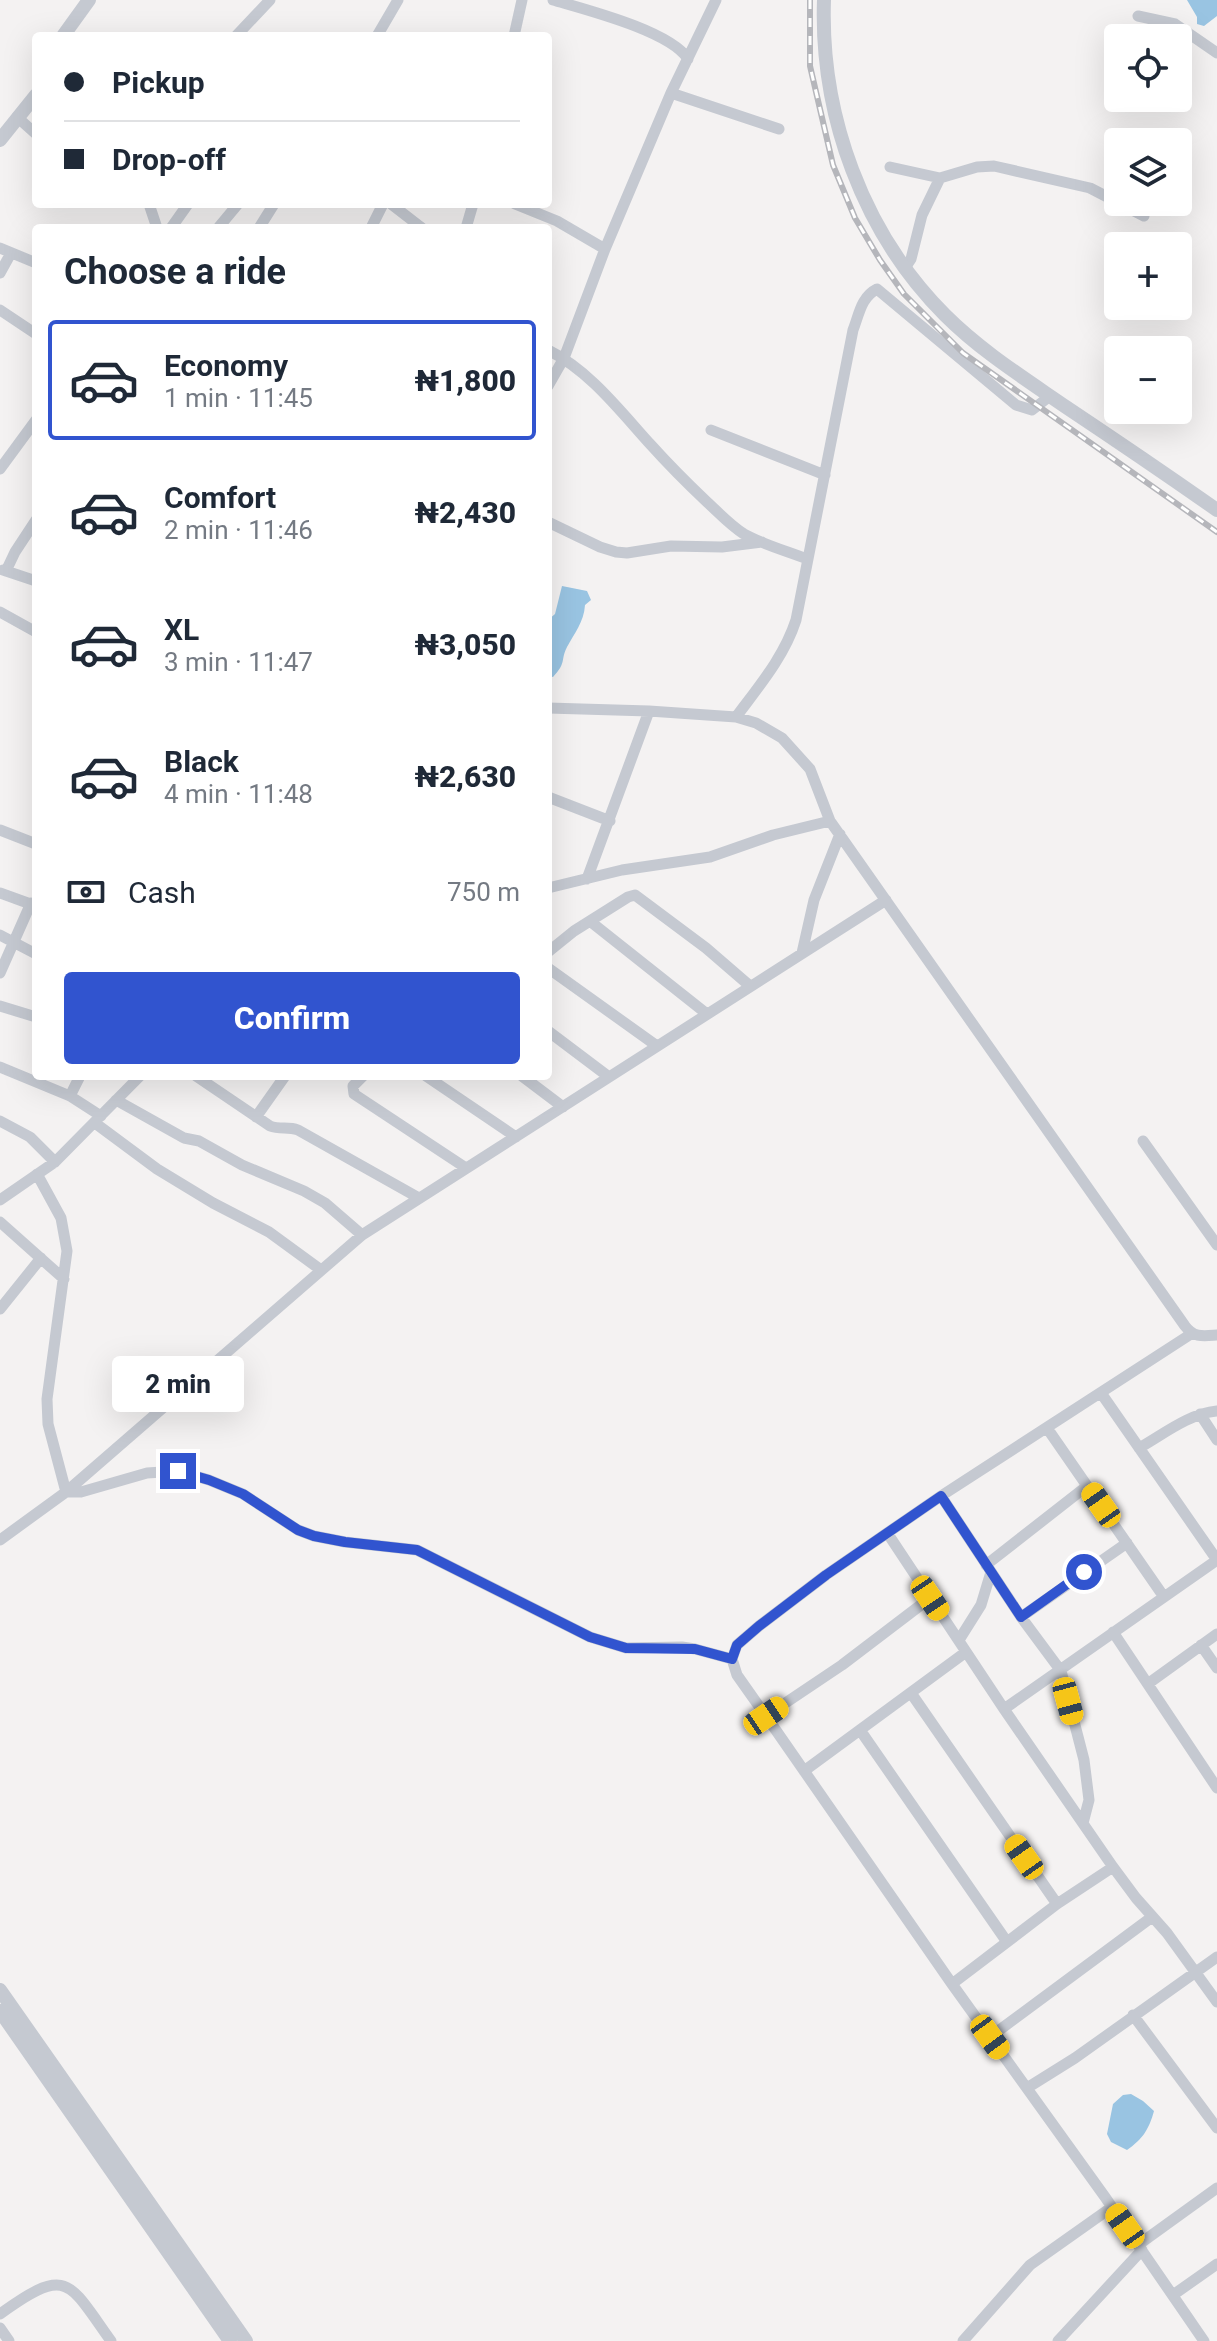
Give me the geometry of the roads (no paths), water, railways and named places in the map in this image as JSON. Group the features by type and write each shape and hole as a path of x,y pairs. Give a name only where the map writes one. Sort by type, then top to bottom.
{"street":[{"path":"66,32 89,0"},
{"path":"240,32 270,0"},
{"path":"379,32 398,0"},
{"path":"515,32 522,0"},
{"path":"553,0 622,21 675,45 688,59"},
{"path":"552,379 564,358 605,249 671,93 716,0"},
{"path":"824,0 827,68 838,128 859,188 880,233 905,268 946,316 995,358 1217,510"},
{"path":"1138,16 1175,24 1217,53"},
{"path":"671,93 779,129"},
{"path":"0,140 32,100"},
{"path":"17,117 32,130"},
{"path":"890,167 940,178 977,167 994,166 1090,188 1104,195"},
{"path":"905,268 911,259 922,215 940,178"},
{"path":"221,224 235,208"},
{"path":"396,208 417,224"},
{"path":"525,208 557,221 605,249"},
{"path":"0,273 5,250 32,261"},
{"path":"736,717 789,642 796,620 853,330 860,306 870,292 877,289 1016,405 1027,411 1032,410 1050,396"},
{"path":"0,310 32,331"},
{"path":"552,352 564,358 621,410 650,444 733,526 744,534 807,559"},
{"path":"0,469 32,425"},
{"path":"711,430 825,475"},
{"path":"552,524 600,547 627,553 671,546 722,547 762,542"},
{"path":"32,526 3,570 32,580"},
{"path":"0,612 32,630"},
{"path":"552,708 736,717 756,723 782,738 810,769 830,821 1191,1334"},
{"path":"587,879 649,711"},
{"path":"552,799 610,821"},
{"path":"552,887 622,870 710,857 773,835 830,821"},
{"path":"0,830 32,842"},
{"path":"802,953 814,900 840,834"},
{"path":"0,893 32,904"},
{"path":"552,949 574,931 635,895 706,948 750,986"},
{"path":"0,1540 66,1492 362,1235 886,900"},
{"path":"0,973 32,909"},
{"path":"591,922 707,1014"},
{"path":"0,935 32,952"},
{"path":"552,971 657,1046"},
{"path":"0,1006 32,1016"},
{"path":"552,1034 609,1077"},
{"path":"0,1067 70,1096 157,1169 269,1232 321,1270"},
{"path":"70,1096 78,1080"},
{"path":"0,1200 55,1162 136,1080"},
{"path":"202,1080 278,1129 291,1127 298,1130 419,1198"},
{"path":"256,1117 282,1080"},
{"path":"358,1080 353,1086 354,1094 466,1168"},
{"path":"432,1080 516,1137"},
{"path":"527,1080 563,1107"},
{"path":"116,1100 184,1138 199,1141 242,1165 304,1191 325,1203 362,1235"},
{"path":"0,1121 30,1137 55,1162"},
{"path":"1143,1141 1217,1245"},
{"path":"37,1174 61,1218 67,1251 47,1399 48,1424 66,1492"},
{"path":"0,1222 64,1279"},
{"path":"2,1303 41,1258"},
{"path":"1204,2341 737,1675 732,1659 737,1645 759,1626 826,1575 941,1496 1191,1334 1213,1333"},
{"path":"1004,1709 1217,1560 1101,1393"},
{"path":"1139,1448 1200,1414 1217,1411"},
{"path":"1200,1414 1217,1440"},
{"path":"1047,1428 1164,1597"},
{"path":"66,1492 81,1492 147,1473 178,1471 243,1494 298,1530 314,1536 417,1550 590,1637 626,1648 695,1649 732,1659"},
{"path":"959,1640 981,1605 989,1568 1087,1486"},
{"path":"941,1496 1021,1617 1061,1671 1084,1760 1089,1800 1083,1823"},
{"path":"888,1534 1113,1867 1167,1933 1217,2002"},
{"path":"1021,1617 1127,1543"},
{"path":"766,1716 842,1665 930,1598"},
{"path":"1113,1632 1217,1788"},
{"path":"1149,1683 1217,1634"},
{"path":"1201,1645 1217,1668"},
{"path":"804,1771 966,1652"},
{"path":"911,1693 1057,1904"},
{"path":"860,1730 1007,1942"},
{"path":"952,1984 1057,1904 1113,1867"},
{"path":"990,2037 1152,1917"},
{"path":"1027,2088 1075,2058 1217,1957"},
{"path":"0,1990 246,2341"},
{"path":"0,2011 230,2341"},
{"path":"1133,2015 1217,2128"},
{"path":"1058,2341 1140,2247 1217,2188"},
{"path":"963,2341 1030,2265 1112,2207"},
{"path":"1173,2295 1217,2264"},
{"path":"0,2314 44,2287 67,2285 77,2293 111,2341"},
{"path":"0,2328 9,2341"}],"water":[{"path":"1187,0 1217,0 1217,16 1204,26 1197,24 1197,17"},
{"path":"562,586 587,591 591,600 585,605 581,622 553,677 552,617"},
{"path":"1131,2094 1154,2111 1145,2133 1127,2150 1111,2142 1107,2134 1113,2104 1123,2095"}],"railway":[{"path":"810,0 810,66 833,165 855,218 904,294 963,353 1217,532"}]}
